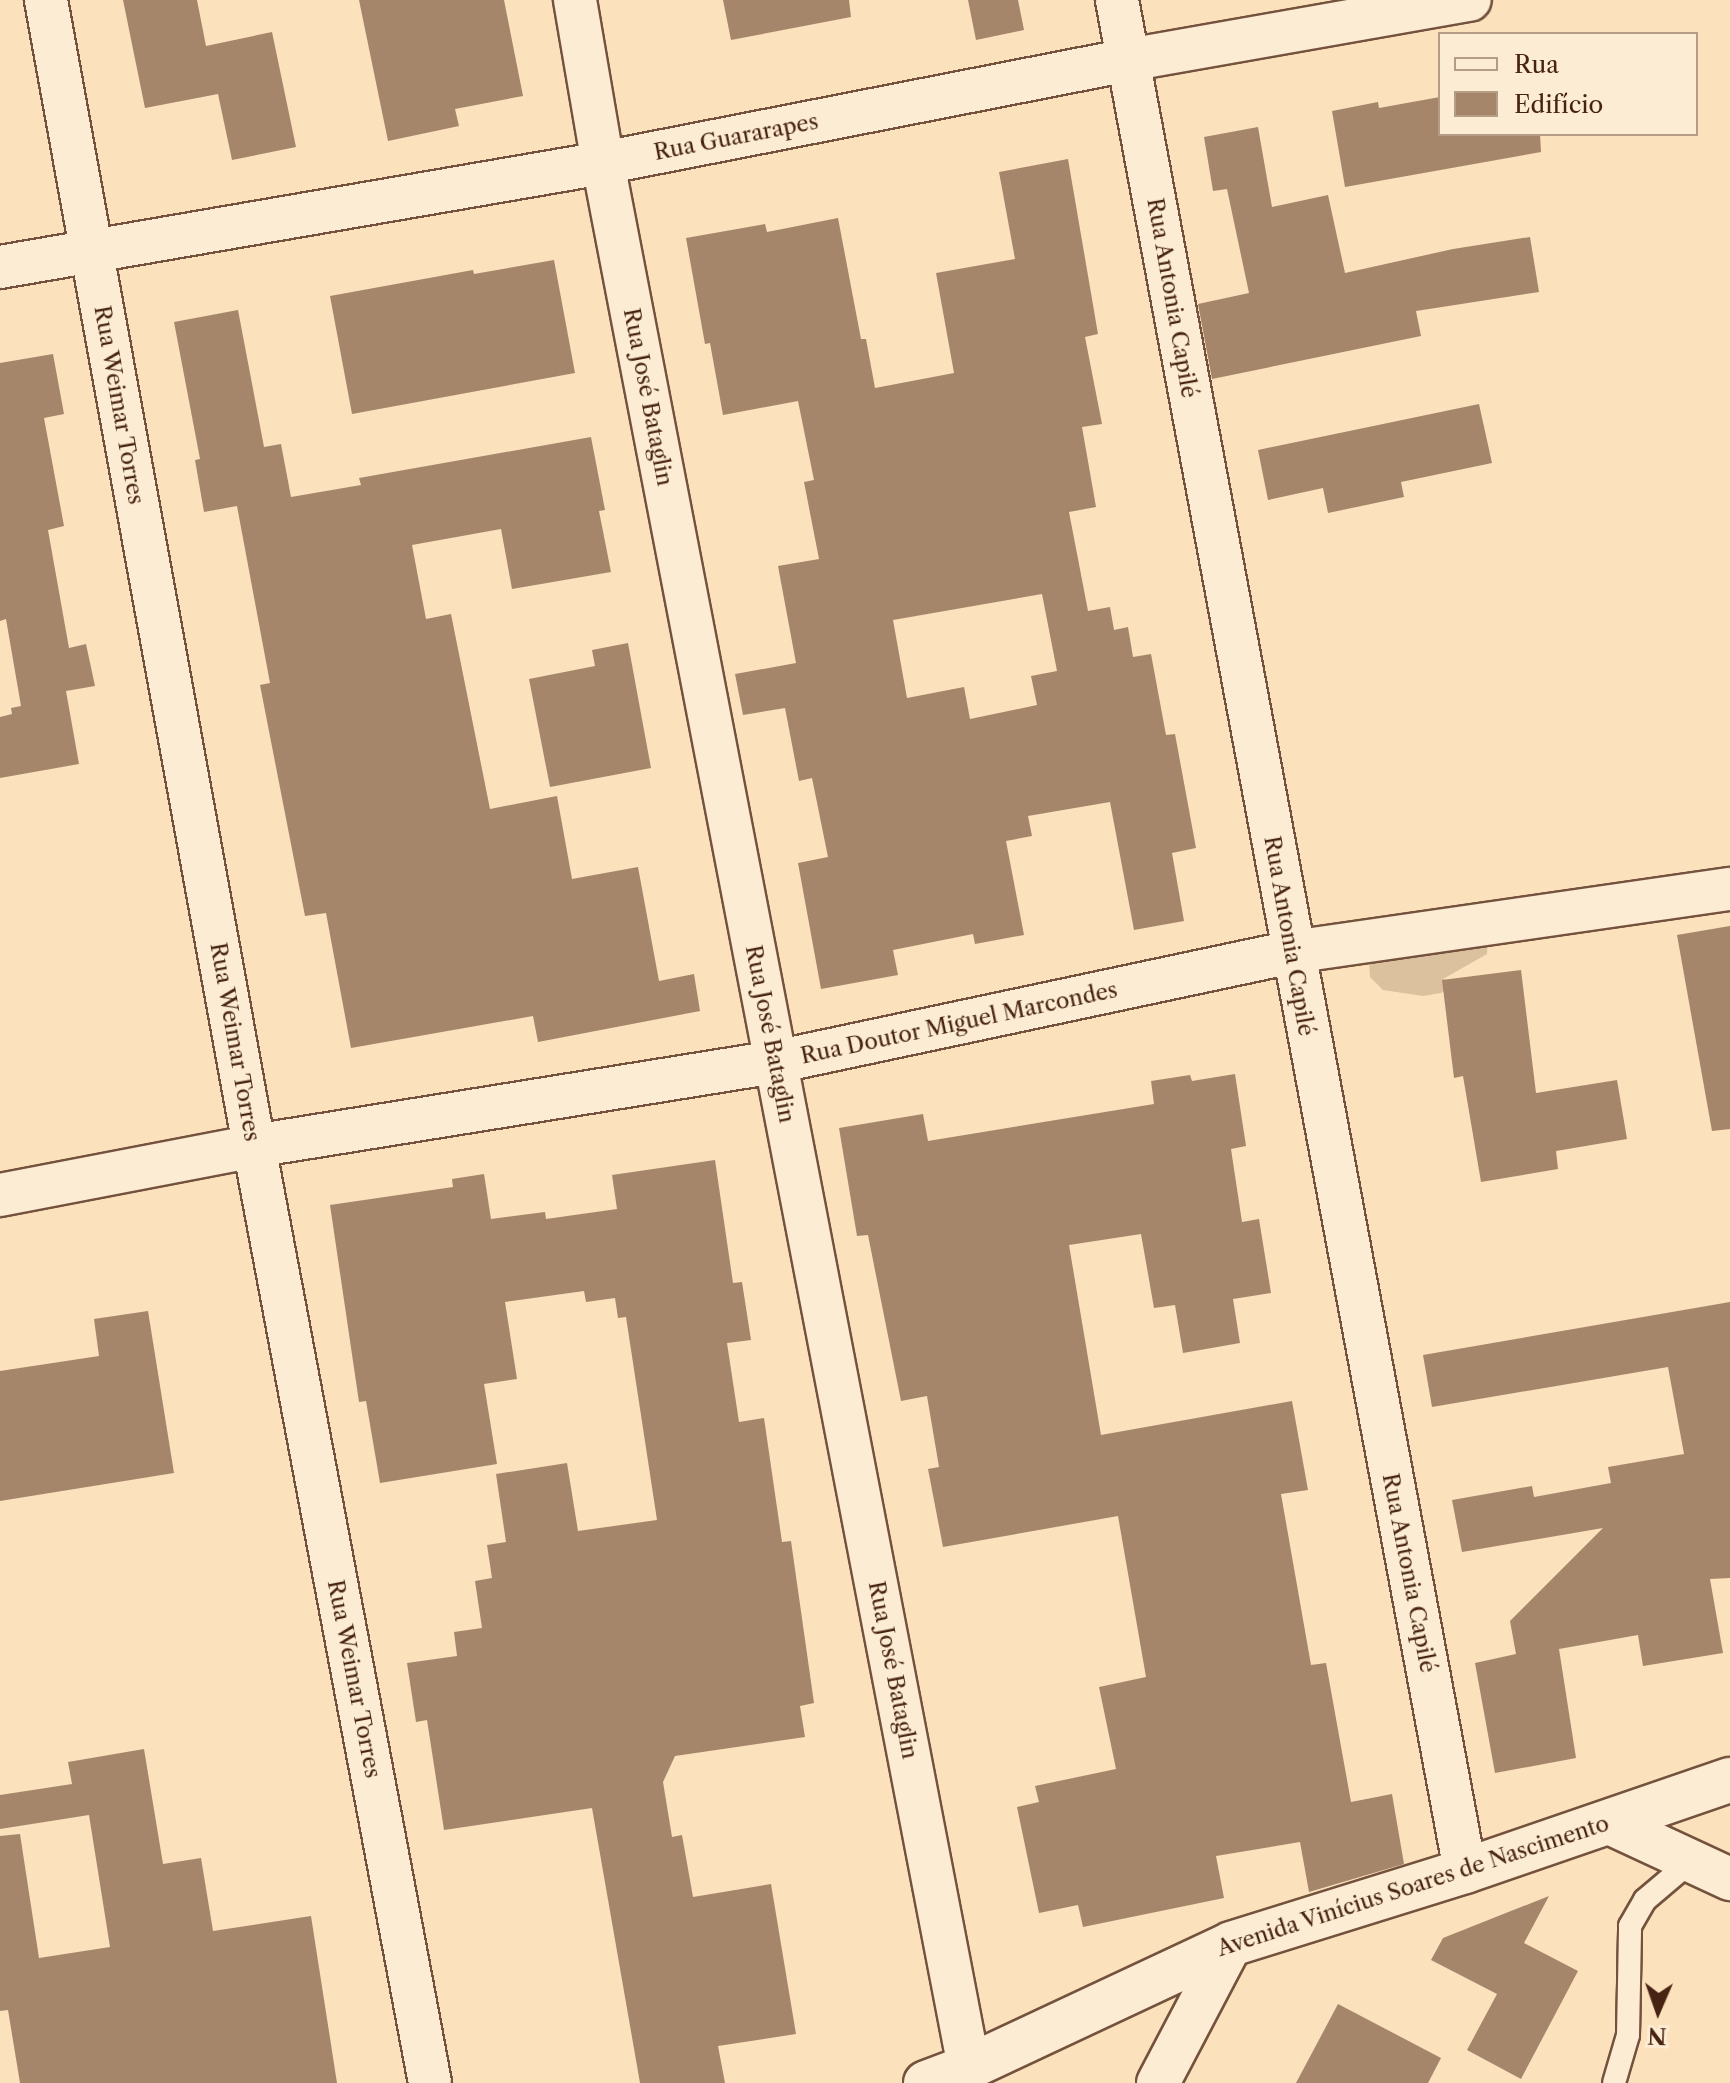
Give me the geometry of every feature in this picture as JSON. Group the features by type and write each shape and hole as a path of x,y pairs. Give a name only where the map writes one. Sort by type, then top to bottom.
{"street":[{"name":"Rua Weimar Torres","path":"46,0 254,1146 430,2083"},
{"name":"Rua José Bataglin","path":"575,0 603,163 969,2067"},
{"name":"Rua Antonia Capilé","path":"1117,0 1465,1871"},
{"name":"Rua Guararapes","path":"0,267 603,163 1128,60 1470,0"},
{"name":"Rua Doutor Miguel Marcondes","path":"0,1195 254,1146 775,1062 1292,952 1730,889"},
{"name":"Avenida Vinícius Soares de Nascimento","path":"926,2083 969,2067 1231,1944 1465,1871 1730,1780"},
{"path":"1607,1822 1730,1879"},
{"path":"1158,2083 1231,1944"}],"lane":[{"path":"1614,2083 1628,2035 1630,1926 1645,1900 1690,1862"}],"shaded area":[{"path":"1488,935 1487,954 1443,979 1457,982 1441,993 1423,996 1383,990 1370,977 1369,959"}],"building":[{"path":"123,0 197,0 206,46 272,32 296,147 232,160 218,94 145,108"},
{"path":"359,0 504,0 523,96 455,109 459,126 388,141"},
{"path":"723,0 849,0 851,17 731,40"},
{"path":"968,0 1018,0 1024,30 976,40"},
{"path":"1438,97 1438,136 1540,136 1541,152 1345,187 1332,111 1378,102 1379,108"},
{"path":"1258,127 1272,207 1328,195 1345,273 1453,249 1530,237 1539,292 1416,311 1421,336 1212,379 1198,304 1249,293 1227,189 1213,191 1204,137"},
{"path":"1068,159 1098,334 1085,337 1102,424 1082,427 1096,507 1069,512 1088,611 1110,607 1114,630 1128,627 1133,657 1151,654 1166,735 1175,734 1196,848 1172,853 1184,921 1134,930 1110,802 1028,816 1032,836 1006,841 1024,935 975,944 973,934 893,950 898,975 821,989 798,863 828,857 812,778 799,781 785,708 743,715 735,674 796,663 778,566 819,559 804,482 814,480 798,401 723,415 710,343 705,344 686,238 765,224 767,232 838,218 861,339 866,339 875,388 954,373 936,273 1015,259 999,172","holes":["1042,594 1057,671 1031,676 1037,705 970,719 964,687 907,698 893,620"]},
{"path":"554,260 575,373 352,414 330,296 473,270 474,274"},
{"path":"238,310 264,447 281,444 291,497 361,485 359,478 591,437 605,510 599,511 611,572 512,589 501,529 412,545 426,619 451,614 490,809 557,796 572,879 638,867 659,981 694,974 700,1011 538,1042 533,1016 351,1048 326,913 305,916 260,685 270,683 237,506 204,512 195,460 200,459 174,322"},
{"path":"53,354 64,414 44,418 64,526 48,530 69,648 86,644 95,686 66,691 79,764 0,778 0,717 12,714 11,708 21,706 6,619 0,621 0,363"},
{"path":"1479,404 1492,463 1401,482 1404,497 1328,513 1323,488 1268,500 1258,450"},
{"path":"628,643 651,768 550,787 529,679 595,666 592,650"},
{"path":"1730,926 1730,1129 1712,1131 1677,935"},
{"path":"1521,970 1536,1093 1617,1080 1627,1139 1556,1151 1558,1169 1481,1182 1463,1076 1454,1078 1442,980"},
{"path":"1235,1074 1246,1146 1231,1149 1242,1222 1259,1219 1271,1293 1233,1299 1240,1343 1183,1353 1175,1305 1154,1308 1141,1234 1069,1245 1101,1435 1292,1401 1308,1490 1281,1494 1311,1665 1326,1663 1351,1802 1392,1794 1404,1864 1309,1892 1300,1842 1216,1856 1224,1898 1083,1927 1078,1905 1039,1913 1017,1807 1039,1802 1035,1786 1116,1769 1099,1687 1146,1677 1118,1516 943,1547 928,1469 939,1467 927,1396 901,1401 868,1235 857,1236 839,1128 923,1114 928,1141 1154,1104 1151,1081 1190,1075 1192,1081"},
{"path":"715,1160 733,1283 742,1282 751,1340 727,1343 739,1422 764,1418 782,1542 791,1541 814,1703 800,1706 805,1737 675,1756 663,1782 672,1837 682,1835 693,1897 771,1884 796,2034 718,2046 725,2083 640,2083 592,1808 444,1830 427,1720 416,1722 407,1663 457,1656 454,1632 482,1628 475,1581 492,1578 487,1545 506,1542 496,1474 567,1463 578,1531 657,1520 626,1317 618,1318 615,1298 586,1302 584,1291 505,1302 517,1379 484,1384 497,1464 380,1483 366,1401 359,1402 330,1205 453,1187 452,1179 484,1174 491,1219 545,1212 546,1219 617,1209 612,1175"},
{"path":"1730,1302 1730,1578 1710,1579 1723,1653 1643,1666 1638,1635 1559,1649 1576,1758 1495,1773 1475,1663 1516,1654 1510,1621 1603,1528 1462,1552 1452,1500 1532,1486 1534,1497 1611,1483 1608,1467 1684,1454 1668,1367 1432,1407 1423,1355"},
{"path":"148,1311 174,1473 0,1501 0,1371 99,1356 94,1319"},
{"path":"144,1749 163,1864 201,1858 213,1931 311,1916 337,2083 20,2083 8,2010 0,2011 0,1836 20,1834 39,1958 110,1947 89,1815 0,1829 0,1795 72,1784 68,1762"},
{"path":"1549,1896 1524,1943 1578,1971 1521,2079 1467,2050 1497,1994 1431,1960 1443,1938"},
{"path":"1338,2004 1441,2058 1428,2083 1296,2083"}]}
